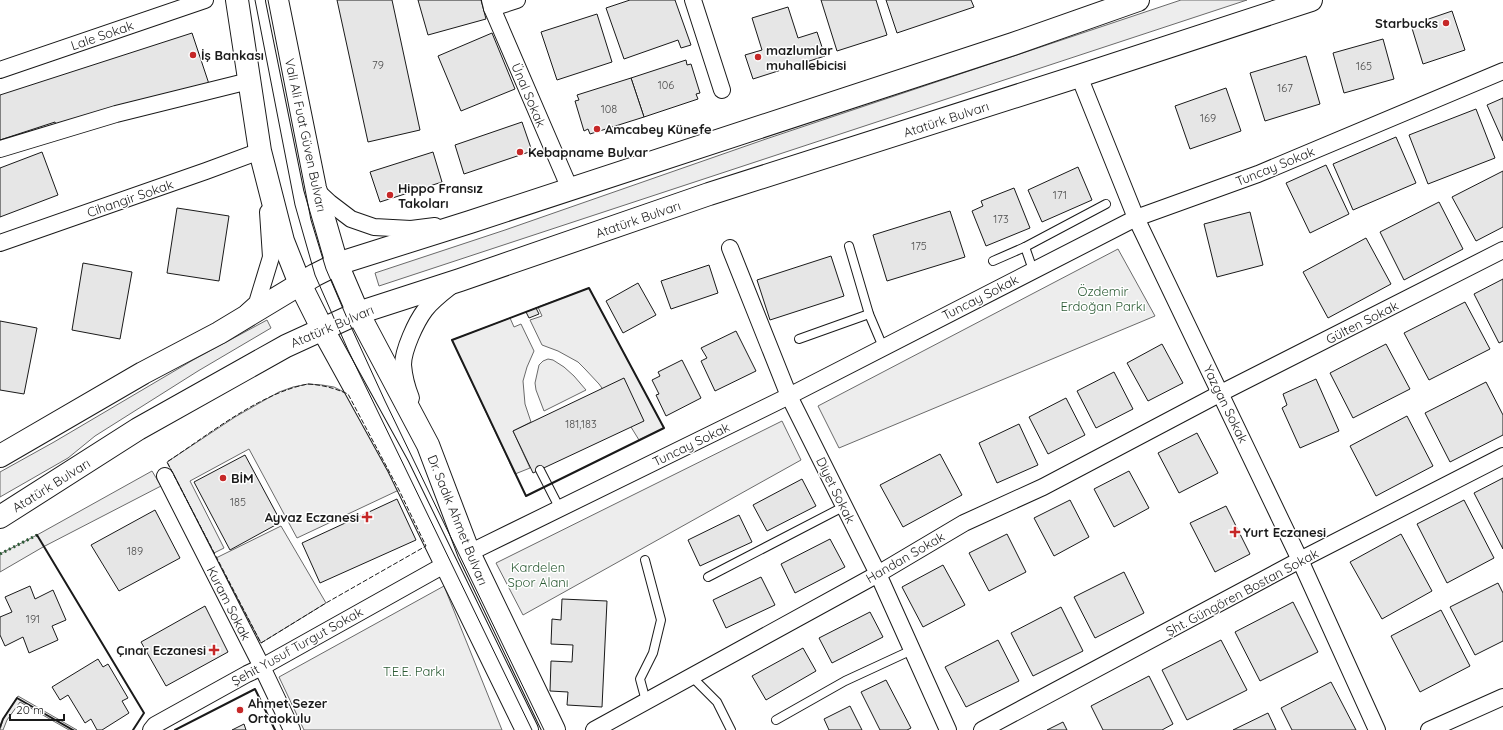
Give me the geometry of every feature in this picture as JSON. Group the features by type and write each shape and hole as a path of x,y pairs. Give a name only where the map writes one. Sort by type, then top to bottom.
{"main road":[{"path":"237,0 260,151 266,177 283,241 300,284 322,328"},
{"name":"Vali Ali Fuat Güven Bulvarı","path":"278,0 315,188 337,264 358,312"},
{"path":"0,456 143,373 219,333 300,284 337,264 470,222 1013,44 1138,0"},
{"name":"Atatürk Bulvarı","path":"0,517 138,430 286,346 358,312 460,280 709,194 1311,0"},
{"name":"Dr. Sadık Ahmet Bulvarı","path":"358,312 428,445 469,553 554,730"},
{"name":"Dr. Sadık Ahmet Bulvarı","path":"322,328 398,466 527,730"}],"street":[{"name":"Lale Sokak","path":"0,70 205,0"},
{"path":"491,4 517,0"},
{"path":"693,0 722,90"},
{"name":"Ünal Sokak","path":"491,4 570,189"},
{"name":"Tuncay Sokak","path":"469,553 789,396 1136,218 1258,174 1503,71"},
{"name":"Yazgan Sokak","path":"1079,76 1136,218 1300,560 1377,730"},
{"path":"0,149 116,114 249,81"},
{"name":"Cihangir Sokak","path":"0,243 260,151"},
{"path":"219,333 258,303 272,257 266,177"},
{"path":"315,188 330,203 351,219 374,228 411,229 470,222"},
{"name":"Diyet Sokak","path":"730,248 789,396 878,574 948,730"},
{"name":"Gülten Sokak","path":"1220,393 1503,250"},
{"path":"428,445 406,386 403,363 408,344 424,311 436,298 460,280"},
{"name":"Handan Sokak","path":"594,730 878,574 964,523 1043,487 1220,393"},
{"name":"Şht. Güngören Bostan Sokak","path":"982,730 1300,560 1503,456"},
{"name":"Kuram Sokak","path":"165,476 292,730"},
{"name":"Şehit Yusuf Turgut Sokak","path":"151,730 161,721 247,674 262,668 446,564"},
{"path":"1429,730 1493,700 1503,697"}],"lane":[{"path":"993,261 1106,204"},
{"path":"848,246 869,314 883,347"},
{"path":"1025,246 1033,270"},
{"path":"799,339 869,314"},
{"path":"540,470 560,508"},
{"path":"708,577 844,507"},
{"path":"645,560 661,620 653,652 640,680 646,701"},
{"path":"776,720 845,681 912,650"},
{"path":"691,676 717,702 731,730"}],"shaded area":[{"path":"1181,0 1247,0 379,286 375,273 505,230 766,139"},
{"name":"Özdemir Erdoğan Parkı","path":"1118,249 1155,316 839,448 818,406"},
{"path":"589,288 664,428 639,440 599,384 578,362 558,351 542,345 530,320 542,316 538,307"},
{"path":"510,318 514,327 521,324 534,351 523,381 525,404 531,422 513,431 530,468 515,474 452,340"},
{"path":"267,320 271,328 198,371 95,436 68,458 0,497 0,472 193,360"},
{"path":"548,359 553,360 564,367 586,390 544,411 535,383 539,365"},
{"path":"308,384 334,387 348,394 399,490 297,538 249,449 190,481 224,548 214,553 167,462 235,417 279,392"},
{"name":"Kardelen Spor Alanı","path":"782,421 801,460 523,615 496,563"},
{"path":"152,471 161,486 43,547 0,572 0,554"},
{"path":"281,526 326,603 261,643 216,558"},
{"name":"T.E.E. Parkı","path":"444,586 502,730 304,730 279,677"},
{"path":"18,696 77,730 69,730 20,702 7,720 3,730 0,730 3,719"}],"building":[{"path":"337,0 392,0 420,130 368,142"},
{"path":"418,0 481,0 486,19 428,35"},
{"path":"630,0 675,0 691,45 681,48 678,40 624,59 606,8"},
{"path":"821,0 876,0 887,35 837,51"},
{"path":"886,0 971,0 974,7 897,33"},
{"path":"788,7 798,38 817,32 825,56 753,79 745,55 762,50 752,18"},
{"path":"1452,11 1465,50 1423,64 1411,25"},
{"path":"597,14 612,62 557,80 541,32"},
{"path":"192,33 209,84 115,110 113,107 56,125 55,122 0,140 0,95"},
{"path":"492,33 515,89 461,111 438,56"},
{"path":"1383,39 1394,79 1344,93 1333,53"},
{"path":"1306,56 1320,104 1265,121 1250,73"},
{"path":"686,60 687,65 691,64 700,93 696,94 698,99 644,117 631,78"},
{"path":"631,78 644,117 590,134 588,129 584,131 575,101 579,100 577,95"},
{"path":"1226,88 1241,131 1190,149 1175,106"},
{"path":"1503,98 1503,141 1487,105"},
{"path":"1476,109 1495,158 1428,184 1409,135"},
{"path":"522,122 532,151 464,174 455,145"},
{"path":"1396,137 1416,183 1353,210 1333,164"},
{"path":"42,152 58,195 0,217 0,168"},
{"path":"433,152 442,182 380,202 370,172"},
{"path":"1326,165 1349,214 1310,233 1286,183"},
{"path":"1078,167 1092,200 1042,222 1028,190"},
{"path":"1503,171 1503,227 1476,241 1452,197"},
{"path":"1014,188 1030,228 986,246 972,211 983,206 981,201"},
{"path":"1439,202 1463,249 1404,280 1380,232"},
{"path":"177,208 229,216 219,281 167,273"},
{"path":"950,211 965,257 887,281 873,235"},
{"path":"1250,212 1263,265 1217,277 1204,224"},
{"path":"1366,238 1391,284 1328,318 1303,272"},
{"path":"831,256 844,296 770,320 757,280"},
{"path":"83,263 132,272 120,339 72,330"},
{"path":"709,265 718,293 671,309 661,281"},
{"path":"1503,279 1503,341 1499,343 1474,294"},
{"path":"638,283 656,315 623,333 606,301"},
{"path":"1465,302 1490,349 1429,380 1404,333"},
{"path":"536,308 539,314 529,318 526,312"},
{"path":"0,321 37,328 24,394 0,390"},
{"path":"736,331 756,371 715,391 701,361 707,358 701,348"},
{"path":"1162,344 1183,383 1148,401 1127,363"},
{"path":"1386,344 1410,389 1353,418 1330,373"},
{"path":"682,360 701,398 666,416 656,395 659,394 652,380 660,376 658,372"},
{"path":"1114,372 1133,409 1096,428 1077,391"},
{"path":"624,378 644,421 533,473 513,431"},
{"path":"1316,379 1339,431 1300,448 1282,408 1287,405 1283,394"},
{"path":"1486,382 1503,415 1503,435 1450,462 1425,413"},
{"path":"1066,398 1085,435 1048,454 1029,417"},
{"path":"1407,416 1433,466 1376,496 1350,446"},
{"path":"1019,424 1038,465 997,483 979,443"},
{"path":"1197,433 1218,473 1179,493 1158,453"},
{"path":"940,454 962,495 903,527 880,485"},
{"path":"245,455 281,522 230,550 194,482"},
{"path":"1129,471 1149,508 1114,527 1094,489"},
{"path":"1503,478 1503,549 1474,493"},
{"path":"802,479 816,506 767,531 753,505"},
{"path":"397,499 416,540 320,583 302,543"},
{"path":"1070,500 1089,537 1054,556 1034,518"},
{"path":"1464,500 1494,558 1447,583 1417,524"},
{"path":"1226,506 1250,554 1215,572 1190,523"},
{"path":"155,510 180,558 119,591 91,545"},
{"path":"739,515 752,542 700,566 688,540"},
{"path":"1007,534 1026,572 989,591 969,553"},
{"path":"1401,534 1432,591 1382,619 1350,562"},
{"path":"830,539 845,567 795,593 781,564"},
{"path":"943,565 965,605 923,627 902,587"},
{"path":"1124,572 1144,613 1095,638 1074,597"},
{"path":"761,577 775,605 726,628 713,600"},
{"path":"1498,583 1503,593 1503,641 1475,655 1450,607"},
{"path":"30,586 35,599 53,590 66,620 52,626 58,640 29,653 23,637 5,646 0,635 0,617 12,612 5,597"},
{"path":"562,599 607,601 602,707 567,705 568,692 550,691 551,661 572,662 573,645 551,644 552,619 561,620"},
{"path":"1293,602 1318,652 1260,681 1235,632"},
{"path":"205,606 228,652 166,686 141,642"},
{"path":"1061,607 1083,651 1033,676 1011,633"},
{"path":"1441,610 1470,666 1420,692 1391,636"},
{"path":"870,612 883,637 832,663 819,638"},
{"path":"998,640 1019,681 966,707 945,667"},
{"path":"1221,640 1247,690 1187,720 1162,670"},
{"path":"803,648 816,671 766,700 752,676"},
{"path":"98,659 103,667 108,664 128,698 122,701 129,713 102,730 97,730 91,719 85,723 68,695 60,700 52,687"},
{"path":"1149,676 1173,724 1162,730 1103,730 1091,706"},
{"path":"886,680 911,728 907,730 880,730 861,692"},
{"path":"1331,682 1356,730 1292,730 1281,708"},
{"path":"850,706 862,730 829,730 824,719"},
{"path":"1268,713 1276,730 1233,730"},
{"path":"1063,722 1067,730 1047,730"},
{"path":"244,724 246,730 232,730"}],"tram line":[{"path":"255,0 295,205 315,275 348,350 532,730"},
{"path":"268,0 311,220 326,269 385,401 544,730"}],"hedge":[{"path":"0,554 37,535"}],"fence":[{"path":"308,384 328,387 348,394 399,490 426,546 326,603 261,643 167,462 235,416 271,396 308,384"}],"wall":[{"path":"589,288 664,428 526,496 452,340 589,288"},
{"path":"37,535 144,713 133,730"},
{"path":"175,730 255,689 275,730"},
{"path":"0,727 3,719 17,698 73,730"}],"place":[{"name":"Starbucks","path":"1446,23"},
{"name":"İş Bankası","path":"193,55"},
{"name":"mazlumlar muhallebicisi","path":"758,57"},
{"name":"Amcabey Künefe","path":"597,129"},
{"name":"Kebapname Bulvar","path":"520,152"},
{"name":"Hippo Fransız Takoları","path":"390,195"},
{"name":"BİM","path":"223,478"},
{"name":"Ayvaz Eczanesi","path":"367,517"},
{"name":"Yurt Eczanesi","path":"1235,532"},
{"name":"Çınar Eczanesi","path":"214,650"},
{"name":"Ahmet Sezer Ortaokulu","path":"240,710"}]}
